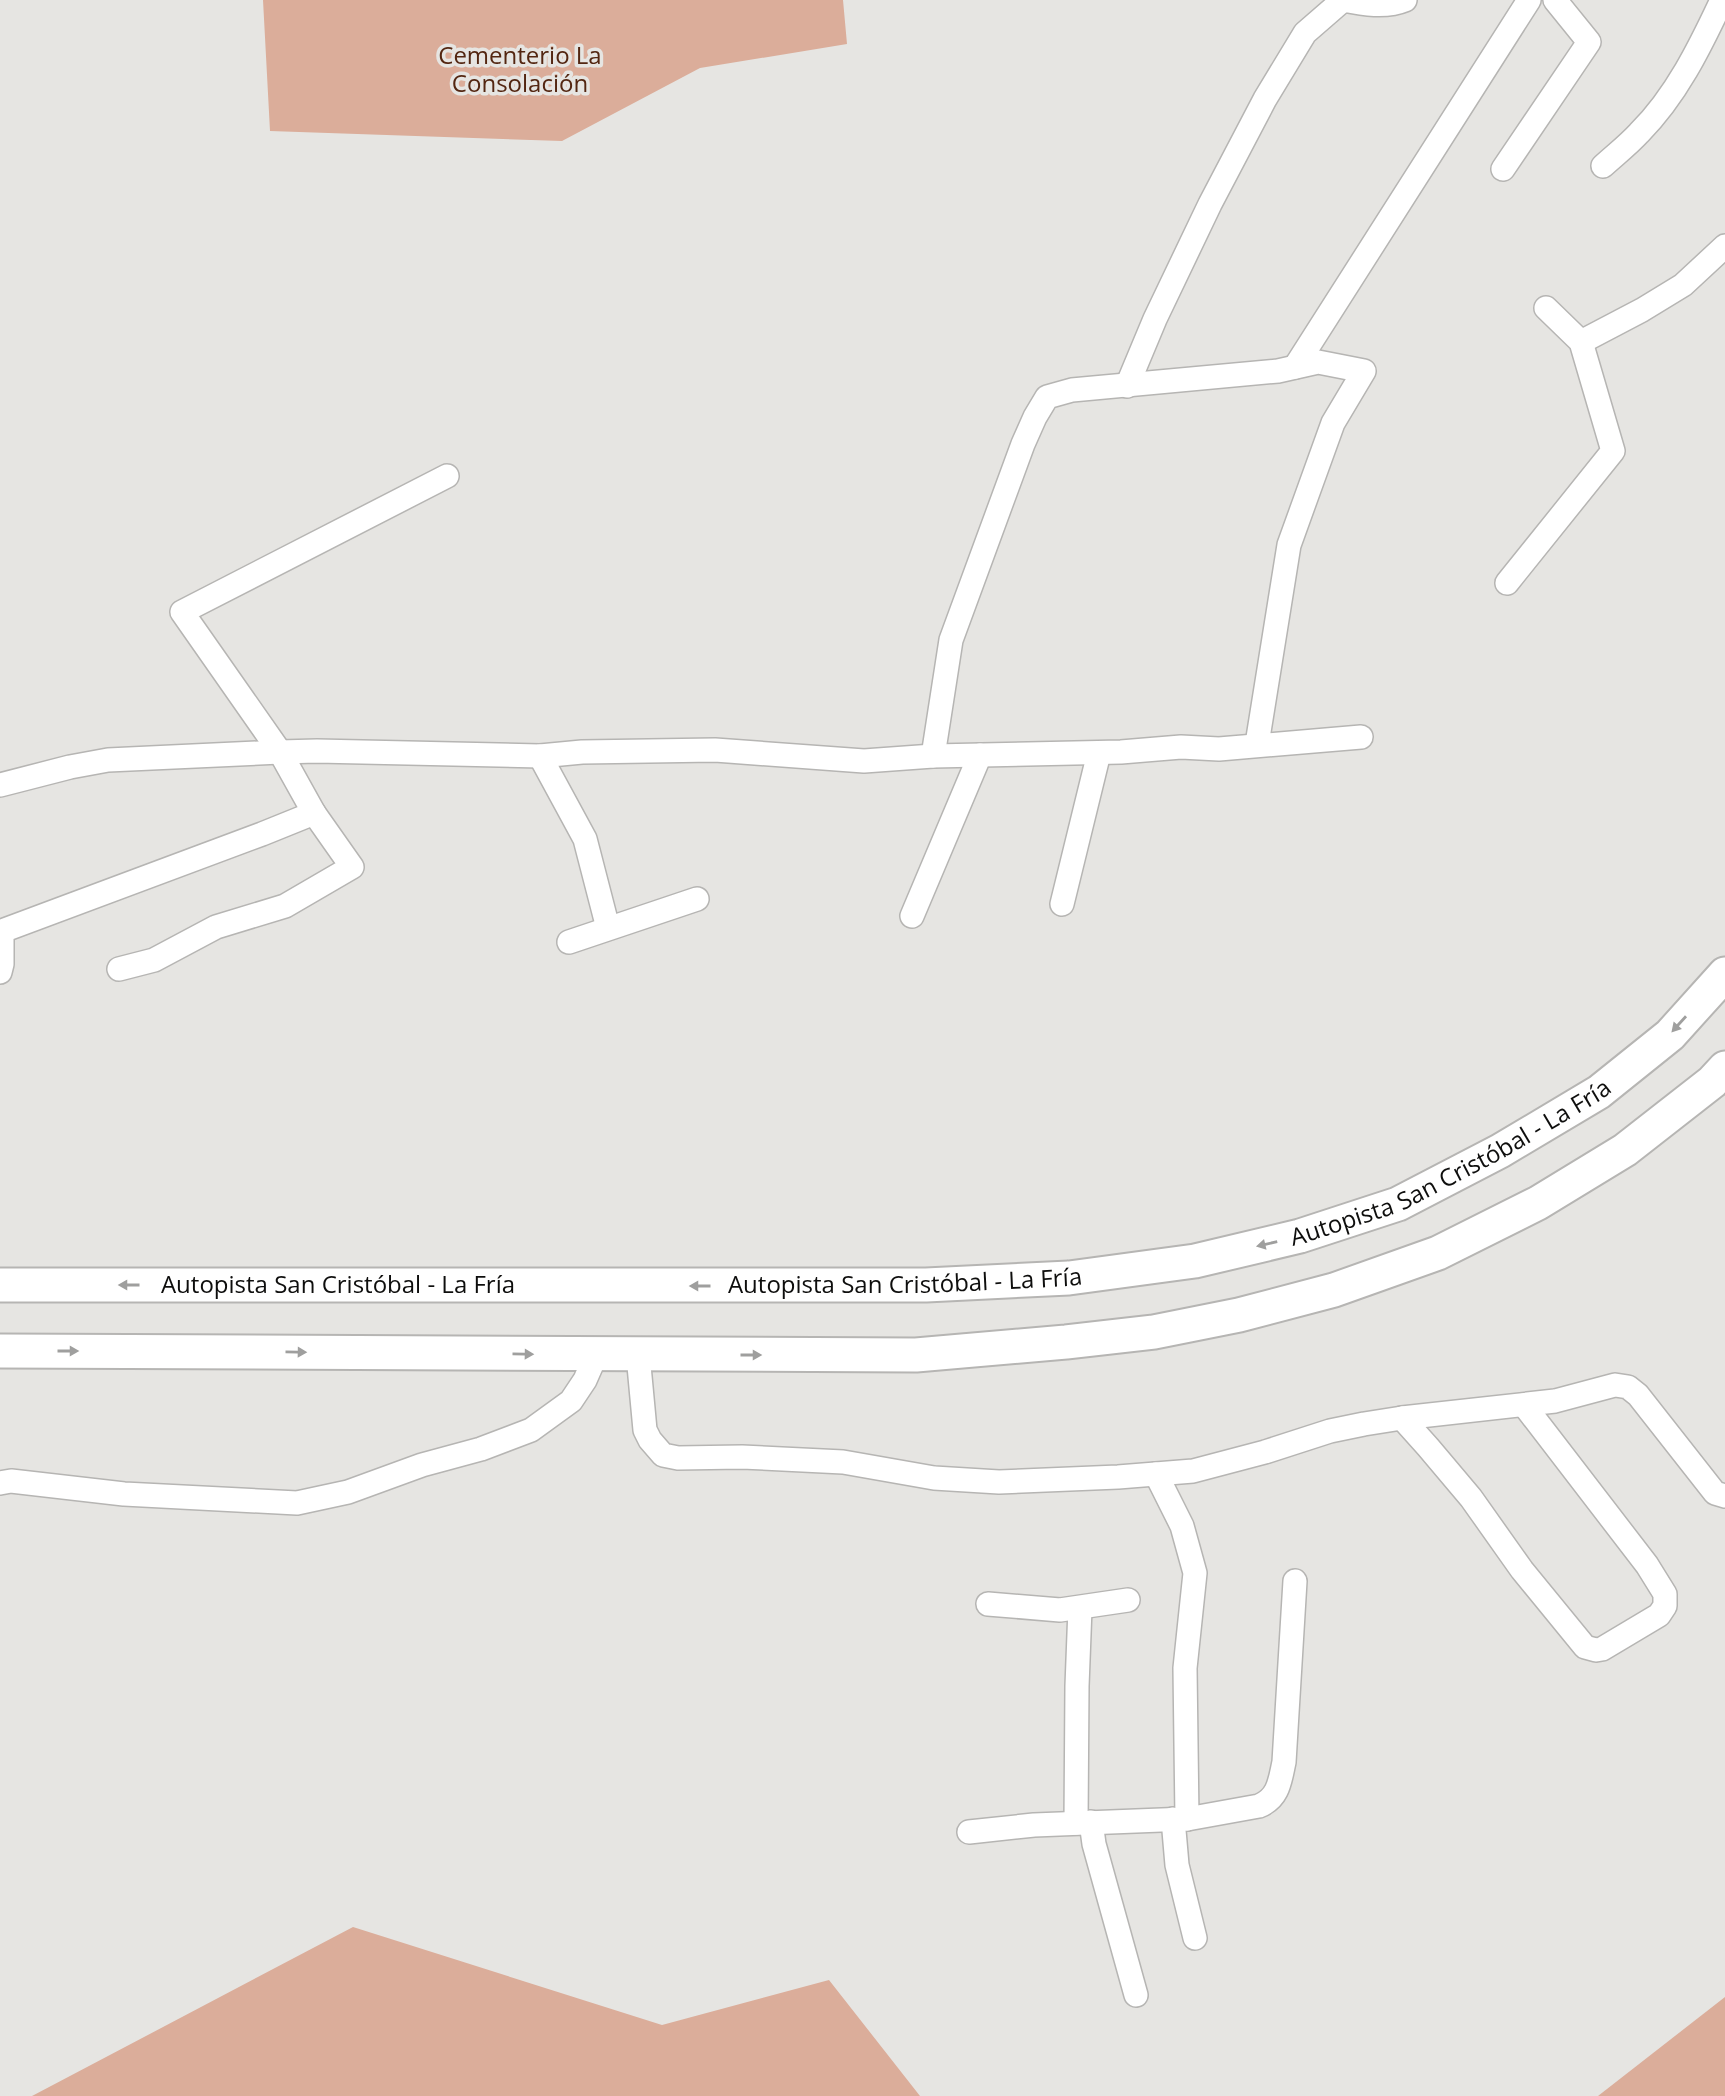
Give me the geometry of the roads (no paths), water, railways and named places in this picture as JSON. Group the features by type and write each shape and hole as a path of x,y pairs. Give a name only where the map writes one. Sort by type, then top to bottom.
{"highway":[{"name":"Autopista San Cristóbal - La Fría","path":"0,1285 926,1285 1069,1278 1195,1261 1300,1236 1398,1204 1500,1151 1599,1092 1670,1035 1725,974"},
{"path":"0,1350 916,1355 1154,1332 1239,1315 1322,1294 1438,1253 1538,1203 1625,1150 1712,1082 1725,1068"}],"street":[{"path":"1127,386 1210,204 1265,99 1305,33 1343,0 1372,5 1405,0"},
{"path":"1295,367 1529,0"},
{"path":"1503,169 1589,42 1555,0"},
{"path":"1603,166 1640,133 1662,104 1697,53 1722,0"},
{"path":"1581,342 1683,285 1725,246"},
{"path":"1507,583 1613,451 1581,342 1546,308"},
{"path":"933,756 951,640 1023,444 1046,397 1072,390 1278,371 1318,362 1364,371 1334,423 1289,545 1257,744"},
{"path":"119,969 154,960 216,927 285,906 352,867 314,813 280,751 182,612 447,476"},
{"path":"0,785 108,760 280,751 540,756 583,752 715,750 864,761 933,756 1219,748 1361,737"},
{"path":"1062,904 1099,752"},
{"path":"912,916 980,755"},
{"path":"540,756 584,839 608,928"},
{"path":"0,972 2,931 314,813"},
{"path":"569,942 697,900"},
{"path":"0,1483 11,1481 124,1494 297,1503 348,1492 531,1430 571,1401 596,1355"},
{"path":"638,1355 645,1430 663,1455 678,1458 742,1457 843,1462 934,1478 999,1482 1156,1474 1193,1471 1330,1432 1402,1418 1555,1401 1615,1385 1628,1387 1638,1395 1715,1493 1725,1496"},
{"path":"1402,1418 1471,1498 1522,1570 1586,1647 1602,1649 1659,1615 1665,1606 1665,1594 1647,1565 1524,1405"},
{"path":"1156,1474 1182,1526 1195,1573 1185,1668 1177,1865 1195,1938"},
{"path":"969,1832 1034,1825 1180,1819 1259,1806 1270,1801 1278,1789 1284,1762 1295,1581"},
{"path":"988,1604 1046,1610 1080,1608 1128,1600"},
{"path":"1080,1608 1077,1686 1084,1823 1094,1844 1136,1995"}],"park label":[{"name":"Cementerio La Consolación","path":"520,70"}]}
